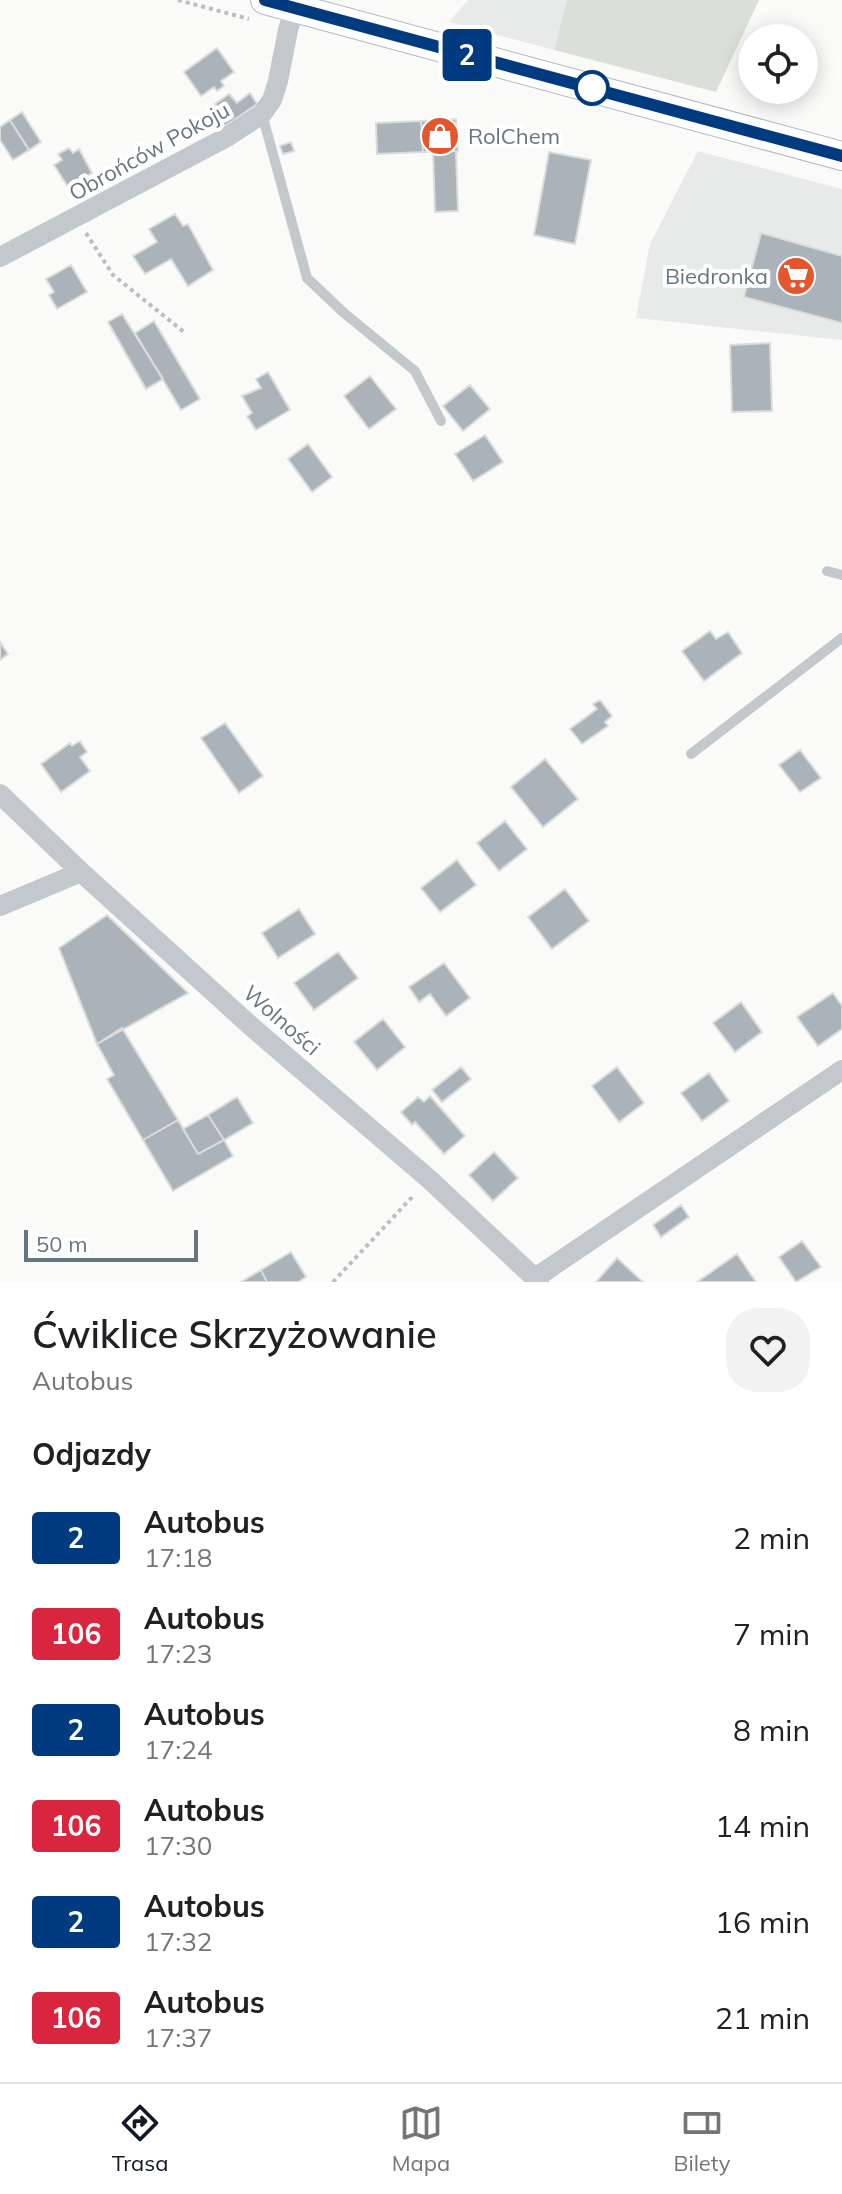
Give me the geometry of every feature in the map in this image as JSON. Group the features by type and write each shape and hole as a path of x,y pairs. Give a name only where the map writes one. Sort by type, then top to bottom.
{"main road":[{"path":"265,0 296,4 842,156"}],"street":[{"name":"Obrońców Pokoju","path":"0,257 227,137 262,114 272,100 296,4"},
{"name":"Wolności","path":"0,794 252,1027 429,1179 537,1280 842,1070"},
{"path":"0,906 81,872"}],"lane":[{"path":"262,114 307,278 415,371 441,421"},
{"path":"827,571 842,575"},
{"path":"691,754 842,638"}],"path":[{"path":"77,218 113,275 184,332"},
{"path":"333,1282 429,1179"}],"shaded area":[{"path":"468,0 567,0 554,50 449,22"},
{"path":"567,0 759,0 748,24 738,24 738,45 716,92 554,50"},
{"path":"698,151 842,189 842,340 636,318 650,244"}],"building":[{"path":"217,48 234,72 221,81 224,86 217,91 214,87 201,96 184,72"},
{"path":"250,93 257,104 225,126 218,116 222,113 215,104 229,94 237,103"},
{"path":"22,112 41,142 29,150 10,120"},
{"name":"RolChem","path":"456,119 458,151 423,152 421,121"},
{"path":"10,120 29,150 13,160 0,140 0,127"},
{"path":"421,121 423,152 377,154 376,123"},
{"path":"291,142 294,151 283,154 280,146"},
{"path":"69,148 73,153 79,149 92,173 68,187 54,165 62,160 58,154"},
{"path":"456,151 458,211 435,212 433,152"},
{"path":"549,152 591,160 575,244 534,235"},
{"path":"175,214 183,226 188,224 213,270 188,286 171,259 145,274 133,256 157,242 149,229"},
{"name":"Biedronka","path":"761,233 842,256 842,323 744,297"},
{"path":"71,265 87,292 57,309 49,295 54,292 46,279"},
{"path":"122,314 163,379 146,389 108,322"},
{"path":"154,321 200,399 181,410 135,333"},
{"path":"770,343 772,411 732,412 730,345"},
{"path":"268,372 290,410 256,430 247,416 252,413 242,396 261,388 256,379"},
{"path":"370,376 396,409 369,429 344,396"},
{"path":"470,385 490,409 463,431 443,406"},
{"path":"485,435 503,462 473,481 455,454"},
{"path":"308,444 332,477 312,492 288,459"},
{"path":"710,631 716,639 728,632 742,653 704,681 682,651"},
{"path":"0,642 8,654 0,660"},
{"path":"600,700 612,716 605,722 608,726 582,744 570,729 597,709 593,704"},
{"path":"225,723 263,776 239,793 201,738"},
{"path":"80,741 87,752 80,757 90,771 61,792 41,764 70,743 72,746"},
{"path":"800,750 821,778 800,792 779,765"},
{"path":"545,759 578,799 543,827 511,787"},
{"path":"505,821 527,849 499,871 477,843"},
{"path":"457,860 476,885 440,912 421,888"},
{"path":"565,889 589,921 552,949 528,917"},
{"path":"299,909 315,934 278,958 262,933"},
{"path":"107,915 188,993 97,1044 59,948"},
{"path":"338,952 358,978 314,1010 294,983"},
{"path":"444,963 470,998 446,1016 430,994 419,1002 409,987"},
{"path":"833,993 842,1006 842,1029 818,1046 797,1017"},
{"path":"741,1002 762,1032 735,1052 713,1023"},
{"path":"383,1019 405,1047 377,1070 354,1042"},
{"path":"122,1028 178,1120 143,1140 107,1079 114,1075 97,1044"},
{"path":"461,1067 471,1079 442,1102 432,1090"},
{"path":"617,1067 644,1103 619,1122 592,1086"},
{"path":"709,1073 729,1101 702,1121 681,1093"},
{"path":"430,1096 465,1136 444,1154 415,1122 412,1125 401,1112 418,1097 424,1102"},
{"path":"237,1097 253,1123 224,1140 208,1115"},
{"path":"208,1115 224,1140 198,1154 183,1129"},
{"path":"178,1120 198,1154 224,1140 233,1156 173,1191 143,1140"},
{"path":"494,1152 518,1178 493,1201 469,1175"},
{"path":"681,1205 689,1217 661,1237 653,1225"},
{"path":"802,1241 821,1267 796,1282 779,1257"},
{"path":"291,1252 306,1277 298,1282 267,1282 261,1270"},
{"path":"737,1254 756,1282 697,1282"},
{"path":"617,1258 643,1282 596,1282"},
{"path":"261,1270 267,1282 241,1282"}],"bus line":[{"name":"2","path":"265,0 842,156"}],"place":[{"name":"RolChem","path":"440,136"},
{"name":"Biedronka","path":"796,276"}]}
